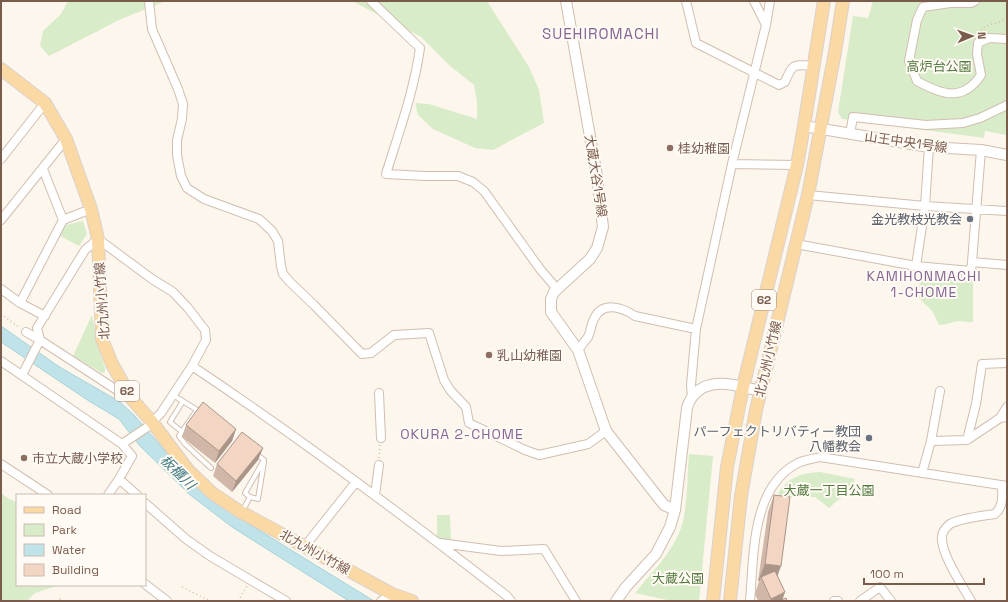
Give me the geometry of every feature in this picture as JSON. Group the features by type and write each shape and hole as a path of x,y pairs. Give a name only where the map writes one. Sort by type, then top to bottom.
{"main road":[{"name":"北九州小竹線","path":"713,601 727,467 743,387 797,165 824,1"},
{"name":"北九州小竹線","path":"730,601 741,496 760,391 808,195 843,1"},
{"name":"北九州小竹線","path":"1,69 45,102 66,139 91,209 98,239 102,339 112,364 131,398 149,425 188,470 212,493 242,512 392,594 412,601"}],"street":[{"path":"149,1 152,29 183,104 176,156 181,176 187,188 204,199 259,219 272,231 278,241 283,274 362,354 371,353 394,335 429,333 444,380 450,390 466,407 470,423 524,450 539,455 588,444 606,431"},
{"path":"371,1 420,48 418,65 386,174 458,176 473,182 484,191 540,269 557,289"},
{"name":"大蔵大谷1号線","path":"566,1 597,176 603,227 597,248 590,259 557,289 551,299 551,312 578,350 606,431 664,505 675,510"},
{"path":"686,1 696,43 755,73 779,85 785,82 790,69 795,65 814,66"},
{"path":"754,1 766,25"},
{"path":"692,397 691,385 696,329 732,164 766,25 770,1"},
{"path":"975,1 971,3 950,3 923,6 916,20 910,61 917,81 936,91 956,94 975,84 981,75 977,54 978,43 989,38 1007,39"},
{"path":"1,159 45,102"},
{"path":"850,134 853,117 926,125 963,123 980,118 1007,105"},
{"name":"山王中央1号線","path":"804,126 930,147 981,150 1007,155"},
{"path":"1,220 66,139"},
{"path":"916,266 925,206 930,147"},
{"path":"796,244 916,266 971,271 981,150"},
{"path":"732,164 797,165"},
{"path":"42,169 63,220"},
{"path":"808,195 925,206 1007,211"},
{"path":"20,302 63,220 91,209"},
{"path":"22,375 26,364 39,342 36,328 45,316 85,250 98,239 152,279 173,292 188,308 204,330 206,340 192,366 160,413 149,425 122,444"},
{"path":"972,262 1007,265"},
{"path":"1,289 45,316"},
{"path":"578,350 588,336 594,318 598,312 607,307 616,307 628,311 635,316 696,329"},
{"path":"26,332 39,342 131,398"},
{"path":"1,361 122,444 132,456 120,479 109,494"},
{"path":"966,440 976,404 982,364 1007,363"},
{"path":"192,366 262,413 375,495 439,543 507,596 511,601"},
{"path":"616,601 626,587 656,554 670,527 675,510 687,408 692,397 699,390 712,384 726,384 760,391"},
{"path":"922,473 931,440 940,391"},
{"path":"380,393 381,438"},
{"path":"931,440 966,440 1004,417 1007,407"},
{"path":"750,601 758,523 764,502 773,485 784,472 798,463 820,457 1004,486 1002,504 995,514 956,521 944,530 941,539 946,554 971,601"},
{"path":"1,464 46,494"},
{"path":"375,495 379,466"},
{"path":"120,479 136,494"},
{"path":"305,546 356,482"},
{"path":"146,504 186,539 210,556 286,601"},
{"path":"439,543 501,551 544,549 576,601"},
{"path":"146,585 167,601"},
{"path":"860,601 880,586 891,601"},
{"path":"381,601 392,594"}],"lane":[{"path":"172,395 209,417"},
{"path":"182,431 170,422 183,401"},
{"path":"197,410 179,436 185,444 211,468"},
{"path":"252,451 264,460"},
{"path":"264,460 258,499 250,497 245,493 264,460"},
{"path":"242,512 250,497"}],"path":[{"path":"978,43 982,29 990,24 1005,20 1007,18"},
{"path":"1,314 26,332"},
{"path":"379,466 381,438"},
{"path":"238,601 250,579"},
{"path":"182,587 210,601"},
{"path":"56,601 62,598"}],"green space":[{"path":"68,1 166,1 121,19 49,56 40,46 43,31 61,14"},
{"path":"352,1 487,1 529,67 539,90 544,123 493,150 475,148 433,129 418,115 415,103 429,104 477,119 477,102 474,85 449,65 421,37"},
{"name":"高炉台公園","path":"873,1 1007,1 1006,135 985,131 984,138 842,119 838,112 853,16 868,18"},
{"path":"83,221 87,234 79,246 60,236 65,225"},
{"path":"943,269 973,274 973,322 959,321 939,325 933,312 919,298 920,278 943,281"},
{"path":"92,315 98,347 105,368 105,372 102,373 73,356"},
{"name":"大蔵公園","path":"689,454 713,456 699,601 672,601 635,593 667,554 681,528 686,501"},
{"name":"大蔵一丁目公園","path":"820,472 855,479 853,487 829,508 815,497 789,497 785,500 778,493 787,483 796,477 807,473"},
{"path":"1,493 9,499 16,502 16,586 57,586 35,593 27,601 1,601"},
{"path":"437,515 450,515 451,541 437,541"}],"water":[{"name":"板櫃川","path":"1,326 58,366 120,402 135,416 188,478 226,510 374,601 349,601 232,527 189,494 139,445 119,419 89,401 1,342"}],"building":[{"path":"203,402 236,429 219,451 186,425"},
{"path":"242,432 263,448 236,481 217,464"},
{"path":"774,495 790,497 781,566 765,564"},
{"path":"775,571 785,592 771,599 761,577"},
{"path":"786,598 787,601 779,601"}],"place":[{"name":"桂幼稚園","path":"670,148"},
{"name":"金光教枝光教会","path":"970,219"},
{"name":"乳山幼稚園","path":"489,355"},
{"name":"パーフェクトリバティー教団 八幡教会","path":"869,438"},
{"name":"市立大蔵小学校","path":"24,458"}],"district":[{"name":"SUEHIROMACHI","path":"601,33"},
{"name":"KAMIHONMACHI 1-CHOME","path":"924,284"},
{"name":"OKURA 2-CHOME","path":"462,434"}]}
